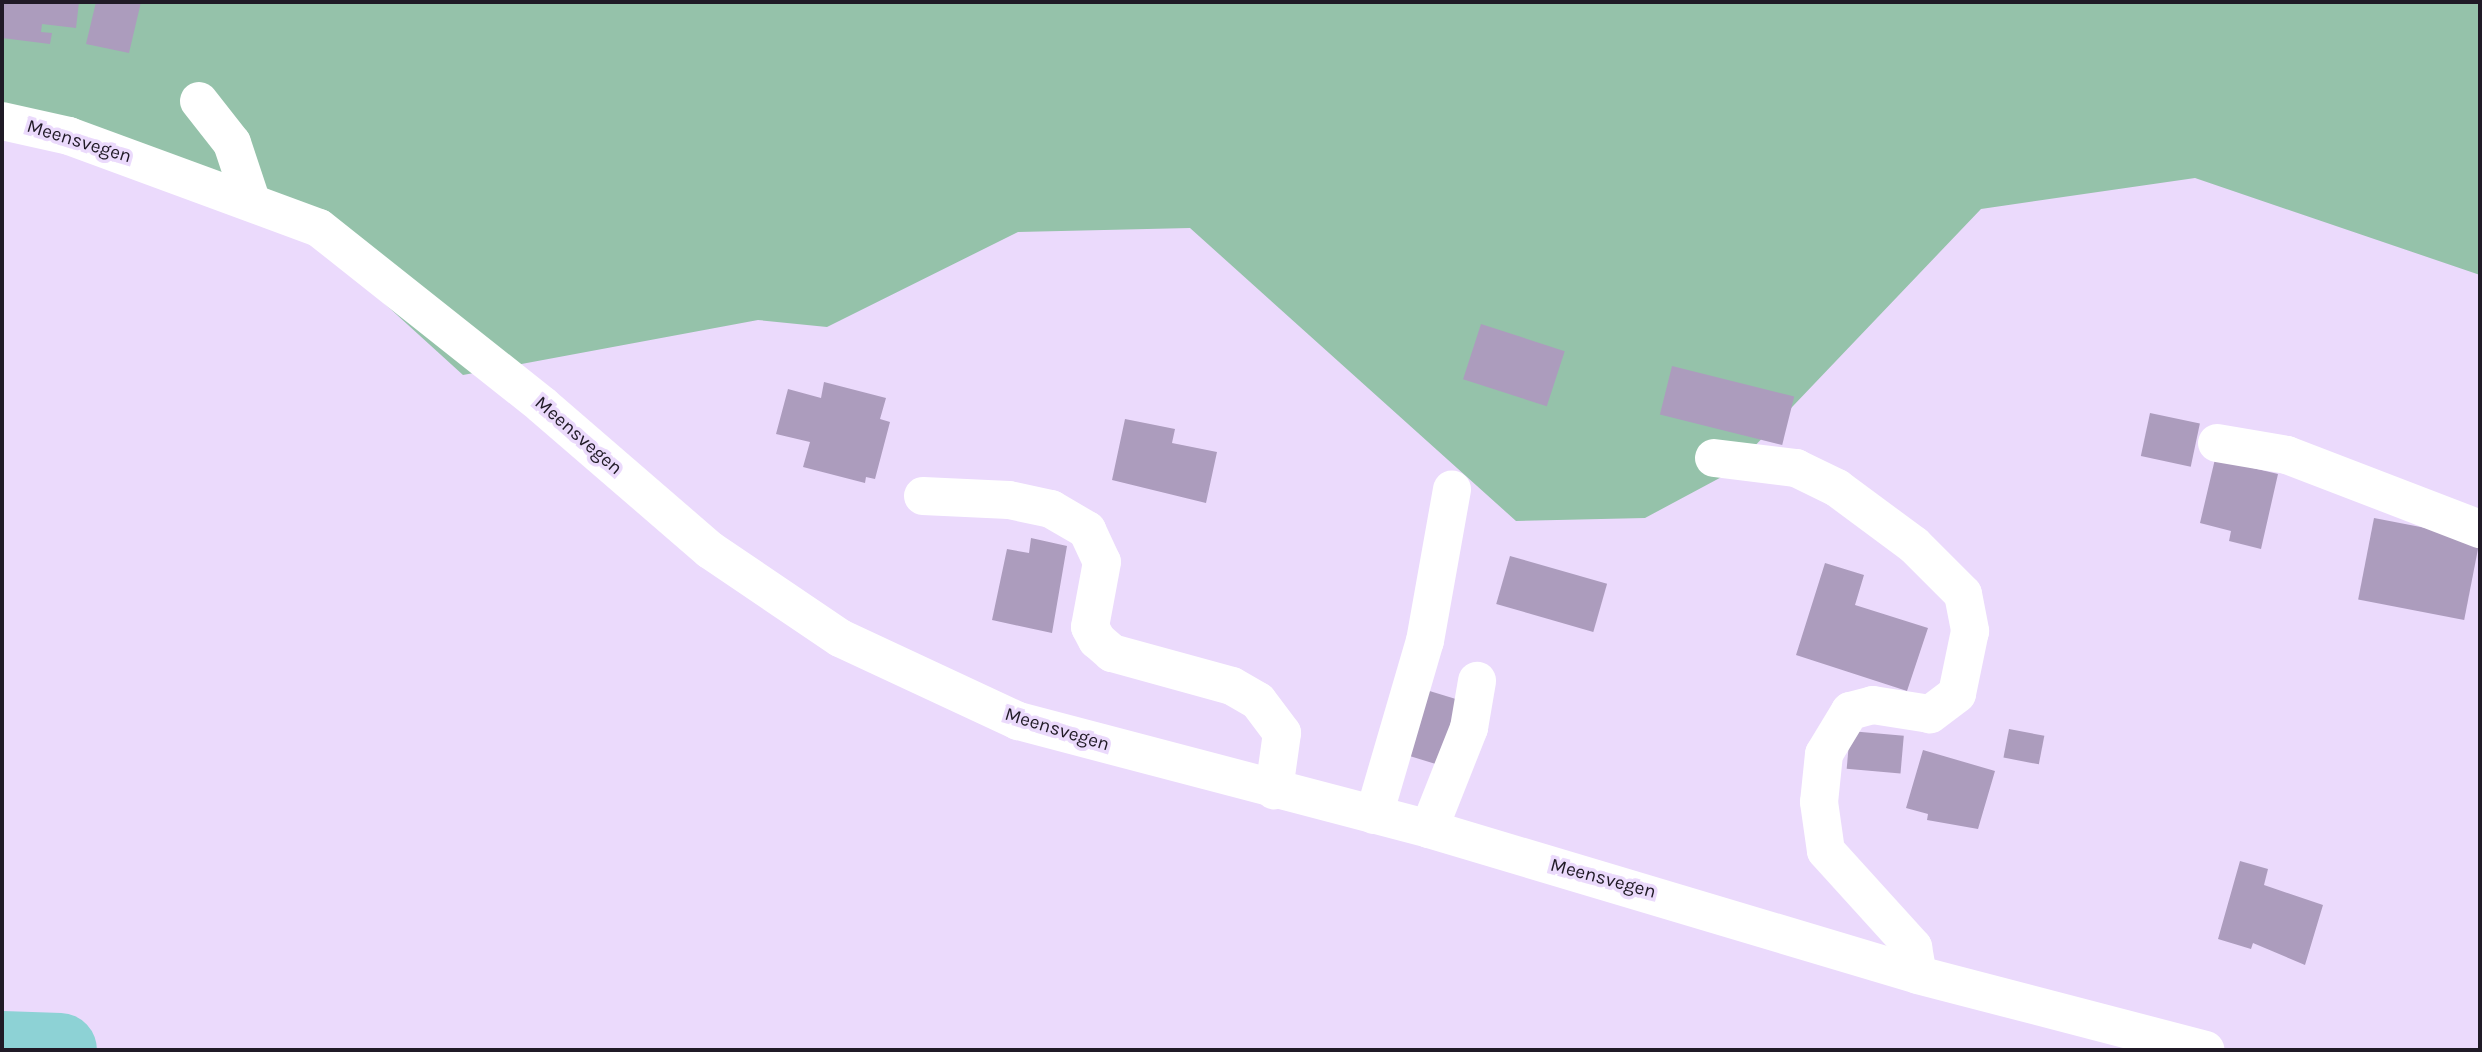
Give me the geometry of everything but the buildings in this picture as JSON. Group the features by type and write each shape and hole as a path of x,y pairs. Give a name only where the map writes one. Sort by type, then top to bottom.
{"street":[{"path":"199,101 232,143 251,200"},
{"name":"Meensvegen","path":"2,121 69,136 251,200 340,244 710,550 840,638 1018,721 1429,829 1918,975 2205,1050"},
{"path":"2217,443 2287,454 2480,529"},
{"path":"1714,458 1796,468 1837,488 1914,545 1963,594 1970,631 1957,694 1930,714 1873,705 1850,711 1825,754 1819,802 1826,851 1913,947 1918,975"},
{"path":"1374,815 1425,641 1452,488"},
{"path":"923,496 1009,500 1051,509 1087,530 1102,562 1090,627 1097,640 1121,657 1232,686 1258,701 1282,733 1274,790"},
{"path":"1429,829 1469,727 1477,681"}],"green space":[{"path":"2,2 2480,2 2480,275 2195,178 1981,209 1729,473 1645,518 1516,521 1190,228 1018,232 827,327 758,320 463,375 274,203 2,124"}],"waterway":[{"path":"2,1048 60,1050"}]}
